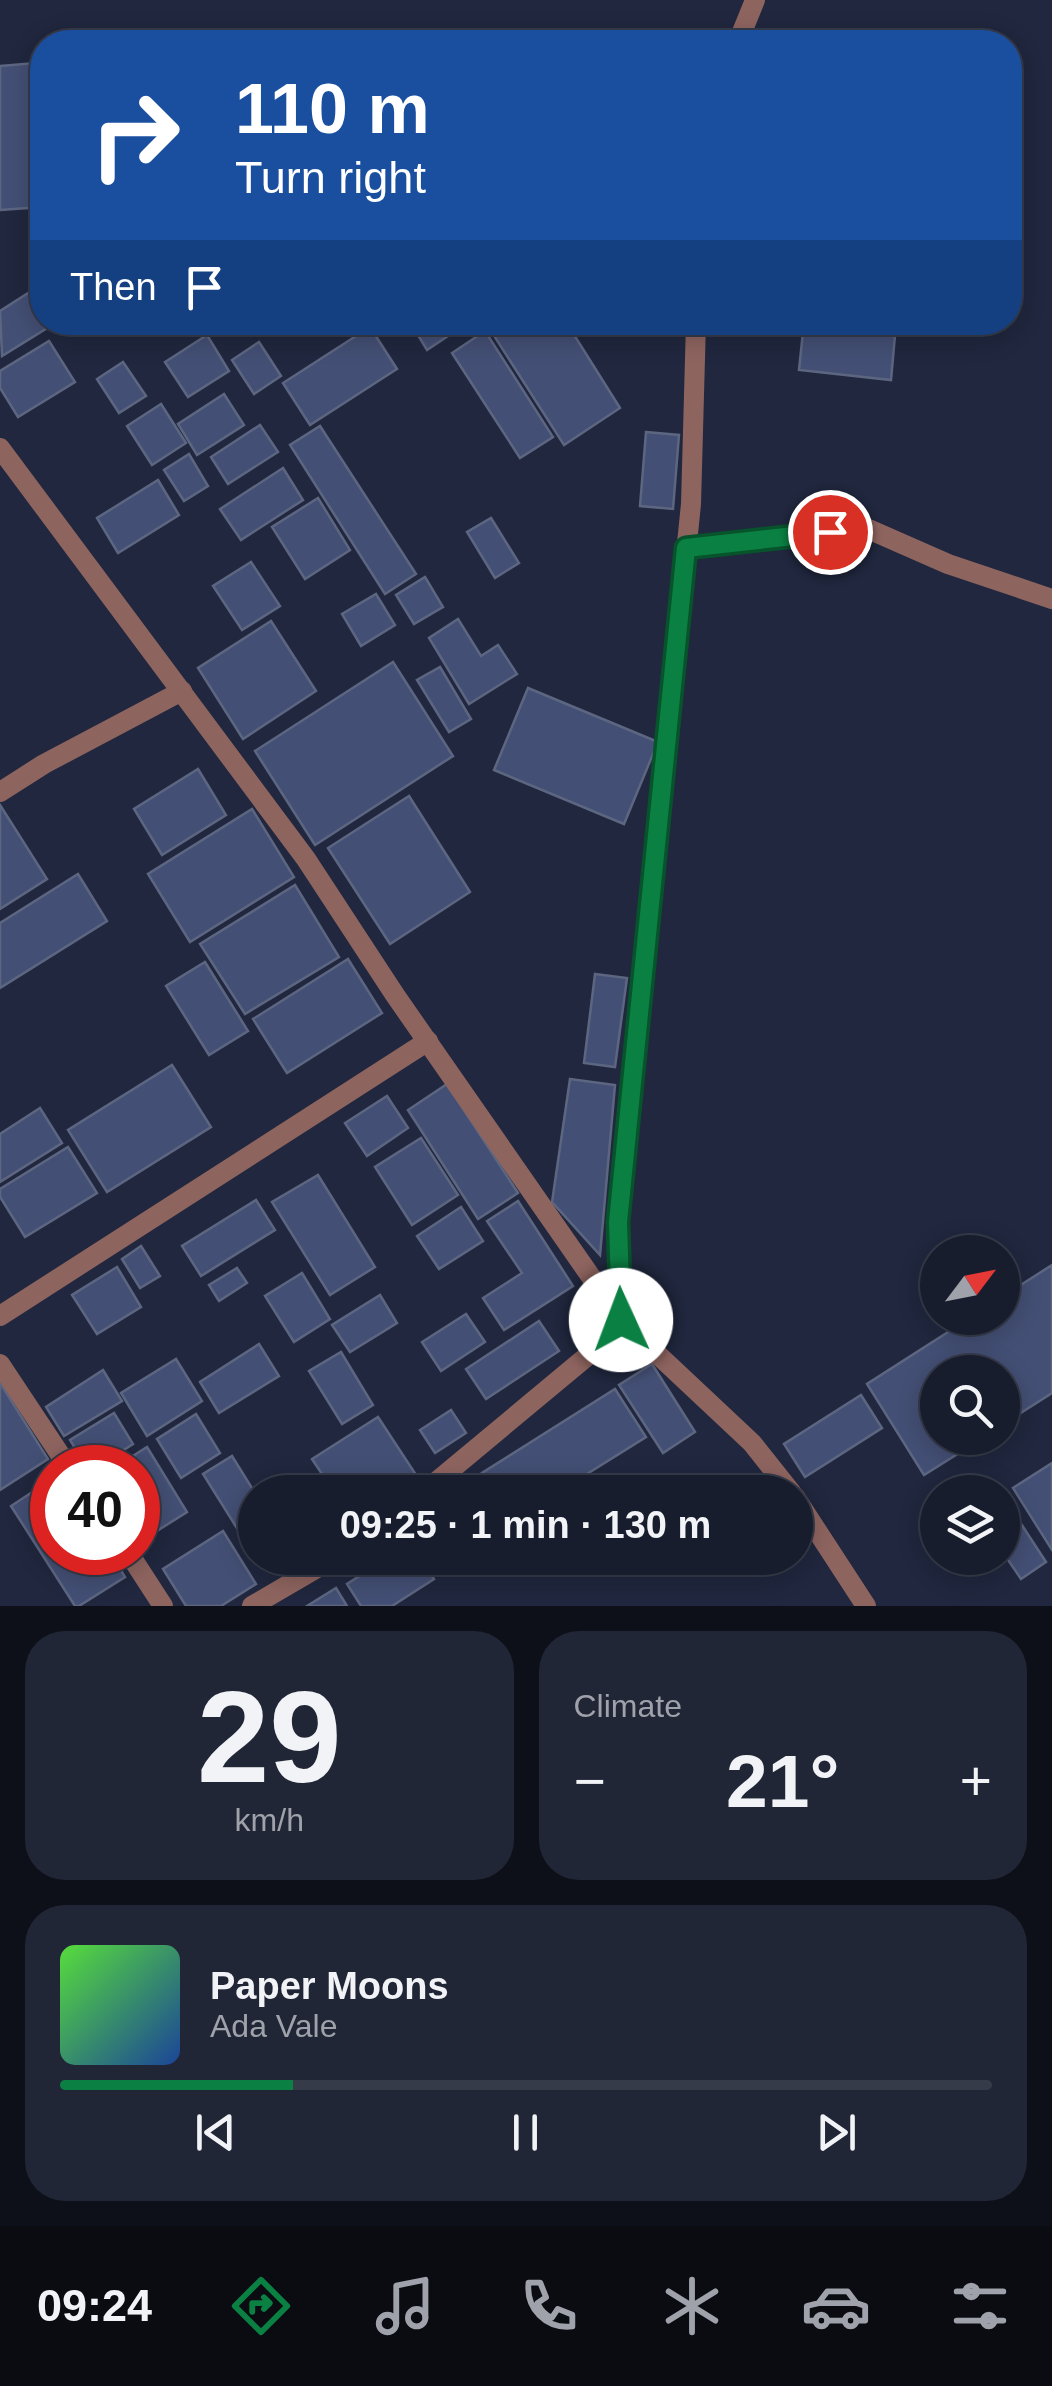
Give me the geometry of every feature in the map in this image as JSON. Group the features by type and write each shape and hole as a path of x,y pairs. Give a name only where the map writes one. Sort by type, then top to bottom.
{"street":[{"path":"743,30 755,0"},
{"path":"444,1475 591,1353 621,1320 618,1222 686,548 695,335"},
{"path":"0,448 306,859 621,1320 752,1442 778,1475"},
{"path":"686,548 866,528 948,564 1052,599"},
{"path":"0,792 44,764 182,692"},
{"path":"0,1316 428,1040"},
{"path":"0,1364 55,1445"},
{"path":"813,1525 866,1606"},
{"path":"143,1575 163,1606"},
{"path":"252,1606 305,1575"}],"building":[{"path":"30,63 30,208 0,210 0,66"},
{"path":"30,292 30,335 36,335 2,356 0,311"},
{"path":"207,335 229,371 188,397 165,362"},
{"path":"358,335 375,335 397,369 310,425 283,383"},
{"path":"418,335 450,335 427,350"},
{"path":"479,335 488,335 553,437 520,458 452,353"},
{"path":"493,335 574,335 620,408 564,445"},
{"path":"803,335 895,335 891,380 799,370"},
{"path":"49,341 75,382 18,417 0,388 0,371"},
{"path":"259,342 281,376 254,394 232,360"},
{"path":"123,362 146,396 119,413 97,379"},
{"path":"224,394 244,425 197,455 178,424"},
{"path":"161,404 186,443 152,465 127,426"},
{"path":"260,425 278,452 228,484 211,457"},
{"path":"320,426 416,574 385,594 290,445"},
{"path":"646,432 679,435 673,509 640,506"},
{"path":"189,454 208,486 184,501 164,470"},
{"path":"283,468 303,500 241,540 220,509"},
{"path":"158,480 179,515 118,553 97,518"},
{"path":"318,498 350,550 305,579 272,527"},
{"path":"491,518 519,563 495,578 467,532"},
{"path":"251,562 280,606 242,630 213,586"},
{"path":"425,577 443,607 414,624 396,595"},
{"path":"376,594 395,625 361,646 342,614"},
{"path":"458,619 481,656 498,645 517,674 469,704 429,638"},
{"path":"271,621 316,691 243,739 198,668"},
{"path":"393,662 453,756 315,845 255,751"},
{"path":"440,667 471,719 449,732 417,680"},
{"path":"528,688 658,742 624,824 494,770"},
{"path":"198,769 226,815 162,855 134,809"},
{"path":"409,796 470,892 390,944 328,848"},
{"path":"0,805 47,879 0,909"},
{"path":"252,809 294,877 190,942 148,874"},
{"path":"78,874 107,921 0,988 0,923"},
{"path":"295,885 339,957 245,1014 200,944"},
{"path":"348,959 382,1013 287,1073 253,1019"},
{"path":"205,962 248,1031 209,1055 166,986"},
{"path":"595,974 627,978 615,1067 584,1063"},
{"path":"172,1065 211,1127 107,1192 68,1130"},
{"path":"570,1079 615,1085 600,1255 552,1202"},
{"path":"447,1084 518,1193 478,1219 408,1110"},
{"path":"387,1096 408,1128 367,1156 345,1123"},
{"path":"40,1108 62,1143 0,1182 0,1134"},
{"path":"421,1138 458,1195 412,1225 375,1167"},
{"path":"68,1147 97,1193 25,1237 0,1197 0,1189"},
{"path":"318,1175 375,1267 330,1295 272,1202"},
{"path":"256,1200 275,1230 201,1276 182,1246"},
{"path":"518,1201 573,1286 504,1330 483,1298 522,1273 487,1221"},
{"path":"461,1207 483,1241 439,1269 417,1236"},
{"path":"141,1246 160,1276 140,1288 122,1259"},
{"path":"1052,1265 1052,1393 1020,1413 1020,1355 920,1355 920,1455 956,1455 924,1475 867,1384 943,1335 1020,1335 1020,1285"},
{"path":"117,1267 141,1307 97,1334 72,1295"},
{"path":"237,1268 247,1283 219,1301 209,1285"},
{"path":"302,1273 330,1319 294,1342 265,1296"},
{"path":"380,1295 397,1323 350,1352 332,1325"},
{"path":"466,1314 485,1342 441,1371 422,1342"},
{"path":"539,1321 559,1351 486,1399 466,1369"},
{"path":"259,1344 279,1376 219,1413 200,1382"},
{"path":"341,1352 373,1405 342,1424 309,1371"},
{"path":"176,1359 202,1401 147,1436 121,1393"},
{"path":"652,1364 695,1432 663,1453 619,1385"},
{"path":"103,1370 122,1401 64,1436 46,1407"},
{"path":"0,1383 39,1445 30,1445 30,1471 0,1490"},
{"path":"615,1389 646,1437 585,1475 482,1473"},
{"path":"861,1395 882,1428 808,1475 804,1475 784,1444"},
{"path":"451,1410 466,1433 435,1453 420,1430"},
{"path":"114,1413 133,1444 73,1445 70,1440"},
{"path":"196,1414 220,1453 181,1478 157,1439"},
{"path":"378,1417 416,1475 323,1475 312,1459"},
{"path":"232,1456 244,1475 238,1475 238,1530 203,1474"},
{"path":"1052,1463 1052,1550 1020,1499 1020,1484"},
{"path":"160,1468 187,1512 160,1529"},
{"path":"30,1493 30,1536 11,1506"},
{"path":"1020,1522 1046,1562 1021,1579 1018,1575"},
{"path":"223,1531 238,1555 238,1575 250,1575 256,1584 221,1606 186,1606 163,1569"},
{"path":"55,1575 124,1575 125,1577 75,1606"},
{"path":"361,1575 432,1575 434,1579 392,1606 361,1606 347,1584"},
{"path":"336,1588 347,1606 307,1606"}],"route":[{"path":"621,1320 618,1222 686,548 830,532"}]}
